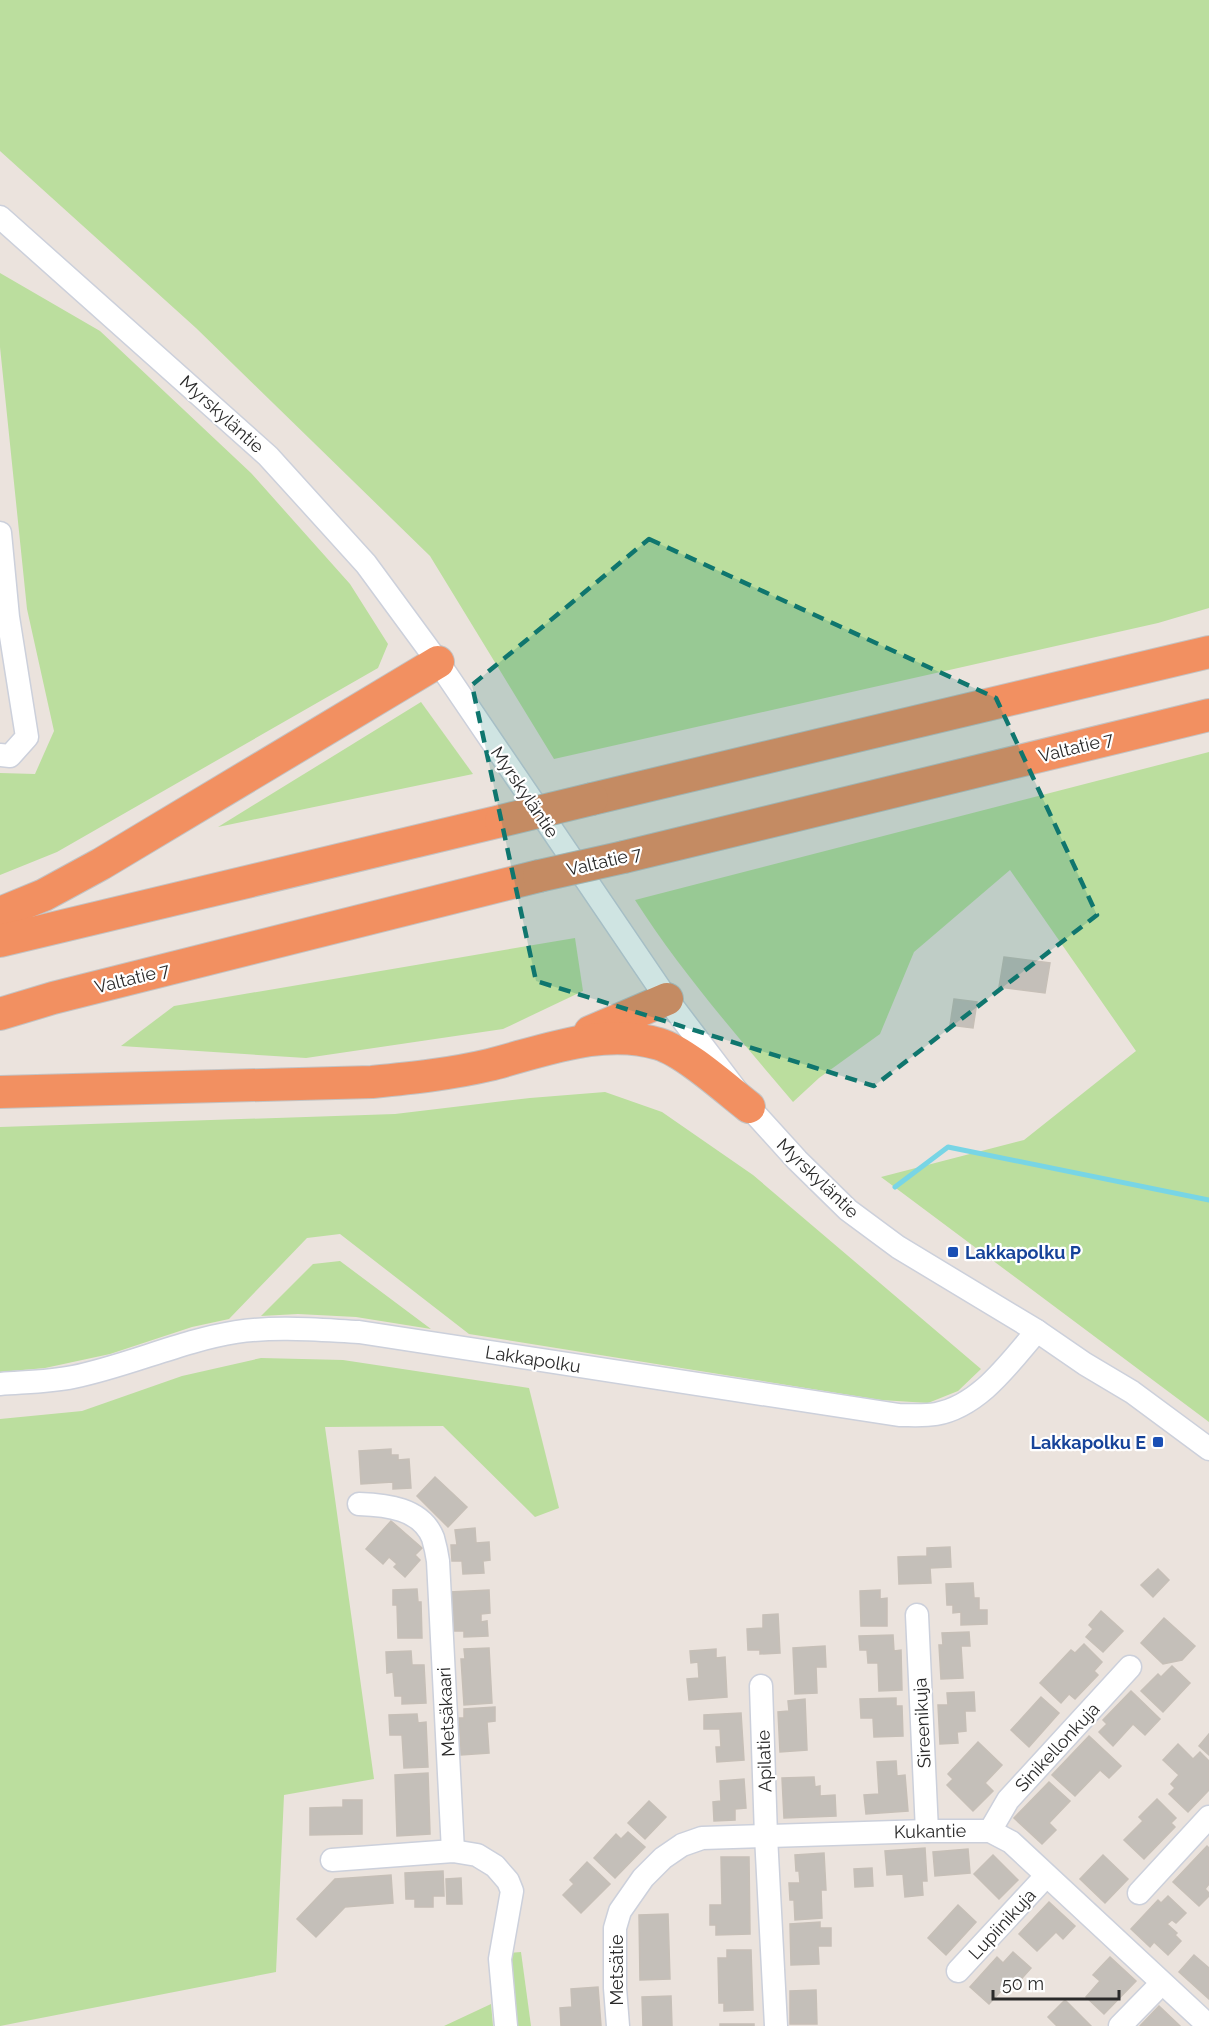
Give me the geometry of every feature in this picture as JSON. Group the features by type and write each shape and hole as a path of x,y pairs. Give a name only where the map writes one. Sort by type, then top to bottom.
{"highway":[{"path":"0,941 1209,652"},
{"path":"0,913 44,895 100,864 438,662"},
{"name":"Valtatie 7","path":"0,1014 53,998 539,876 1209,715"},
{"path":"559,1046 667,999"},
{"path":"0,1092 372,1082 443,1074 488,1065 559,1046 622,1037 661,1045 691,1062 749,1107"}],"street":[{"name":"Myrskyläntie","path":"0,217 268,456 366,564 438,662 667,999 749,1107 797,1160 848,1210 897,1247 1037,1330 1085,1364 1132,1392 1209,1449"},
{"path":"0,533 8,617 27,736 9,756 0,755"},
{"name":"Lakkapolku","path":"0,1384 72,1377 113,1367 196,1340 274,1328 359,1332 899,1415 936,1414 971,1401 1009,1364 1037,1330"},
{"name":"Metsäkaari","path":"359,1504 387,1505 406,1511 423,1523 432,1537 438,1561 453,1851"},
{"name":"Sireenikuja","path":"917,1615 927,1831"},
{"name":"Sinikellonkuja","path":"990,1831 1008,1800 1130,1667"},
{"name":"Apilatie","path":"761,1686 766,1836"},
{"path":"1139,1893 1209,1817"},
{"name":"Kukantie","path":"766,1836 990,1831 1011,1842 1209,2026"},
{"path":"766,1836 776,2026"},
{"name":"Metsätie","path":"618,2026 615,1988 615,1928 620,1911 628,1897 663,1858 682,1845 702,1838 766,1836"},
{"path":"332,1860 453,1851 477,1855 495,1866 508,1881 512,1891 500,1959 506,2026"},
{"name":"Lupiinikuja","path":"958,1971 1046,1876"},
{"path":"1120,2026 1162,1983"}],"highlighted area":[{"path":"649,539 996,698 1097,915 874,1086 536,981 472,685"}],"green space":[{"path":"0,0 1209,0 1209,608 1158,623 554,759 430,556 196,328 0,151"},
{"path":"0,273 100,331 251,473 350,584 388,644 378,668 57,852 0,875 0,773 35,774 54,731 27,609 0,347"},
{"path":"421,702 473,774 218,827"},
{"path":"1209,752 1209,1422 881,1177 1024,1140 1136,1051 1010,870 914,952 880,1034 819,1078 793,1102 691,978 635,900"},
{"path":"575,938 583,991 503,1029 306,1058 121,1046 174,1006"},
{"path":"605,1092 662,1112 753,1175 981,1369 958,1391 928,1403 881,1400 469,1334 340,1234 307,1238 229,1319 192,1327 110,1354 45,1368 0,1372 0,1127 395,1114 530,1098"},
{"path":"340,1261 431,1329 356,1317 298,1314 261,1316 313,1264"},
{"path":"261,1358 343,1360 529,1388 559,1508 535,1517 443,1426 325,1427 374,1779 284,1795 276,1972 0,2026 0,1419 82,1411 182,1376"},
{"path":"521,1952 531,2026 518,2026 509,1953"},
{"path":"491,2004 493,2026 444,2026"}],"building":[{"path":"1004,957 1050,963 1045,993 999,987"},
{"path":"954,999 977,1002 973,1028 950,1025"},
{"path":"391,1449 391,1455 398,1455 398,1460 409,1459 411,1488 393,1489 393,1482 361,1484 359,1451"},
{"path":"435,1477 467,1507 448,1527 417,1496"},
{"path":"391,1521 422,1548 415,1555 420,1560 405,1577 394,1567 397,1564 389,1557 383,1564 366,1549"},
{"path":"475,1528 476,1543 489,1542 490,1560 483,1561 484,1573 463,1574 462,1561 452,1561 451,1545 457,1545 455,1530"},
{"path":"950,1547 951,1567 930,1568 931,1583 899,1584 898,1557 927,1556 927,1548"},
{"path":"1158,1569 1169,1580 1153,1597 1141,1585"},
{"path":"973,1583 974,1598 979,1598 979,1610 987,1610 987,1624 961,1625 961,1612 953,1613 953,1605 947,1605 946,1584"},
{"path":"417,1589 418,1602 421,1602 422,1638 398,1638 397,1605 393,1605 393,1590"},
{"path":"489,1590 490,1613 481,1614 481,1622 487,1621 488,1636 464,1637 464,1631 452,1631 450,1592"},
{"path":"880,1590 880,1599 887,1598 887,1626 861,1626 860,1591"},
{"path":"1101,1611 1123,1631 1103,1652 1086,1637 1093,1629 1089,1625"},
{"path":"778,1614 780,1653 760,1654 760,1650 748,1650 747,1629 763,1628 763,1615"},
{"path":"1164,1618 1195,1646 1182,1660 1163,1664 1141,1643"},
{"path":"969,1632 970,1646 961,1646 963,1678 941,1679 939,1645 943,1645 942,1633"},
{"path":"893,1635 894,1651 901,1650 902,1690 879,1691 878,1663 868,1663 867,1650 860,1650 859,1636"},
{"path":"1084,1644 1102,1662 1094,1671 1098,1675 1075,1699 1069,1694 1061,1703 1040,1683 1071,1650 1075,1653"},
{"path":"825,1646 826,1667 816,1667 817,1693 795,1694 793,1648"},
{"path":"489,1648 492,1703 464,1705 461,1659 465,1659 464,1649"},
{"path":"716,1649 716,1658 725,1657 727,1697 689,1700 687,1679 699,1678 698,1662 691,1663 690,1651"},
{"path":"411,1651 412,1665 424,1665 426,1703 402,1704 402,1696 395,1696 393,1672 387,1673 386,1652"},
{"path":"1172,1666 1190,1683 1163,1712 1141,1691 1158,1674 1161,1677"},
{"path":"1131,1691 1160,1719 1145,1735 1133,1724 1113,1746 1099,1732 1107,1724 1103,1720"},
{"path":"974,1692 975,1711 965,1711 966,1731 957,1732 958,1743 940,1744 938,1705 948,1705 947,1693"},
{"path":"1041,1697 1059,1713 1029,1747 1011,1730"},
{"path":"896,1698 896,1706 902,1706 903,1736 874,1737 873,1718 861,1718 860,1699"},
{"path":"805,1699 807,1750 780,1752 778,1712 789,1711 788,1701"},
{"path":"495,1707 495,1721 487,1722 489,1753 461,1755 459,1718 464,1718 464,1709"},
{"path":"741,1713 744,1760 717,1762 716,1747 721,1747 720,1729 704,1729 704,1715"},
{"path":"417,1714 418,1723 426,1722 428,1767 404,1768 402,1735 390,1735 389,1715"},
{"path":"1209,1734 1209,1755 1199,1746"},
{"path":"1089,1736 1121,1766 1109,1778 1100,1770 1075,1796 1052,1775"},
{"path":"978,1742 1002,1765 985,1783 993,1791 973,1811 947,1785 953,1779 948,1774"},
{"path":"1178,1744 1193,1759 1200,1752 1209,1761 1209,1790 1188,1812 1169,1794 1175,1788 1171,1784 1179,1775 1163,1760"},
{"path":"896,1761 897,1776 905,1775 908,1811 866,1814 864,1795 879,1794 877,1762"},
{"path":"428,1773 430,1834 397,1836 395,1775"},
{"path":"814,1777 815,1787 820,1786 820,1796 835,1795 836,1816 784,1818 782,1778"},
{"path":"744,1779 746,1808 735,1809 735,1820 714,1821 713,1802 721,1801 720,1781"},
{"path":"1049,1782 1070,1801 1049,1823 1056,1830 1042,1844 1014,1818"},
{"path":"1157,1799 1176,1818 1171,1823 1175,1827 1144,1859 1124,1840 1143,1821 1139,1817"},
{"path":"343,1800 362,1800 362,1834 310,1835 310,1808 343,1807"},
{"path":"649,1801 666,1817 645,1839 628,1823"},
{"path":"628,1832 645,1847 615,1878 594,1858 616,1834 621,1839"},
{"path":"1207,1846 1209,1848 1209,1884 1205,1889 1209,1896 1199,1906 1173,1882"},
{"path":"925,1848 927,1881 922,1881 923,1895 905,1897 903,1874 887,1875 885,1851"},
{"path":"968,1849 970,1873 935,1876 933,1852"},
{"path":"824,1853 826,1890 821,1890 822,1918 795,1920 794,1900 790,1900 789,1883 800,1883 799,1871 796,1871 795,1855"},
{"path":"993,1855 1018,1880 999,1899 974,1874"},
{"path":"1103,1855 1128,1879 1105,1903 1080,1879"},
{"path":"721,1857 749,1857 750,1934 716,1935 716,1925 710,1925 710,1905 722,1905"},
{"path":"587,1862 610,1884 581,1913 563,1895 574,1884 570,1880"},
{"path":"872,1868 873,1886 855,1887 854,1869"},
{"path":"443,1871 444,1896 433,1896 433,1907 415,1907 415,1899 406,1899 405,1873"},
{"path":"391,1875 393,1903 345,1907 316,1937 297,1919 335,1879"},
{"path":"461,1878 462,1904 447,1904 446,1879"},
{"path":"1168,1896 1186,1913 1176,1923 1172,1920 1167,1924 1177,1933 1175,1935 1181,1941 1168,1955 1154,1942 1150,1947 1131,1929 1158,1900 1161,1903"},
{"path":"1049,1902 1075,1926 1063,1939 1056,1932 1037,1951 1019,1934"},
{"path":"958,1905 976,1922 946,1955 928,1938"},
{"path":"668,1914 670,1979 640,1980 639,1915"},
{"path":"820,1922 820,1928 831,1928 831,1946 818,1946 819,1964 791,1965 790,1924"},
{"path":"727,1950 751,1950 753,2010 724,2011 724,2003 719,2003 718,1958 727,1958"},
{"path":"1013,1952 1031,1968 1016,1985 1011,1980 989,2004 970,1987 997,1957 1003,1963"},
{"path":"1194,1955 1209,1968 1209,1999 1179,1972"},
{"path":"1110,1957 1136,1981 1104,2014 1086,1997 1100,1981 1093,1975"},
{"path":"598,1987 601,2026 561,2026 560,2008 572,2007 571,1989"},
{"path":"816,1990 817,2024 790,2024 790,1991"},
{"path":"671,1996 672,2026 643,2026 642,1997"},
{"path":"1065,2000 1091,2026 1057,2026 1048,2017"},
{"path":"1159,2006 1180,2026 1140,2026"},
{"path":"720,2024 754,2024 754,2026 720,2026"}],"waterway":[{"path":"895,1187 948,1147 1209,1200"}],"place":[{"name":"Lakkapolku P","path":"953,1252"},
{"name":"Lakkapolku E","path":"1158,1442"}]}
